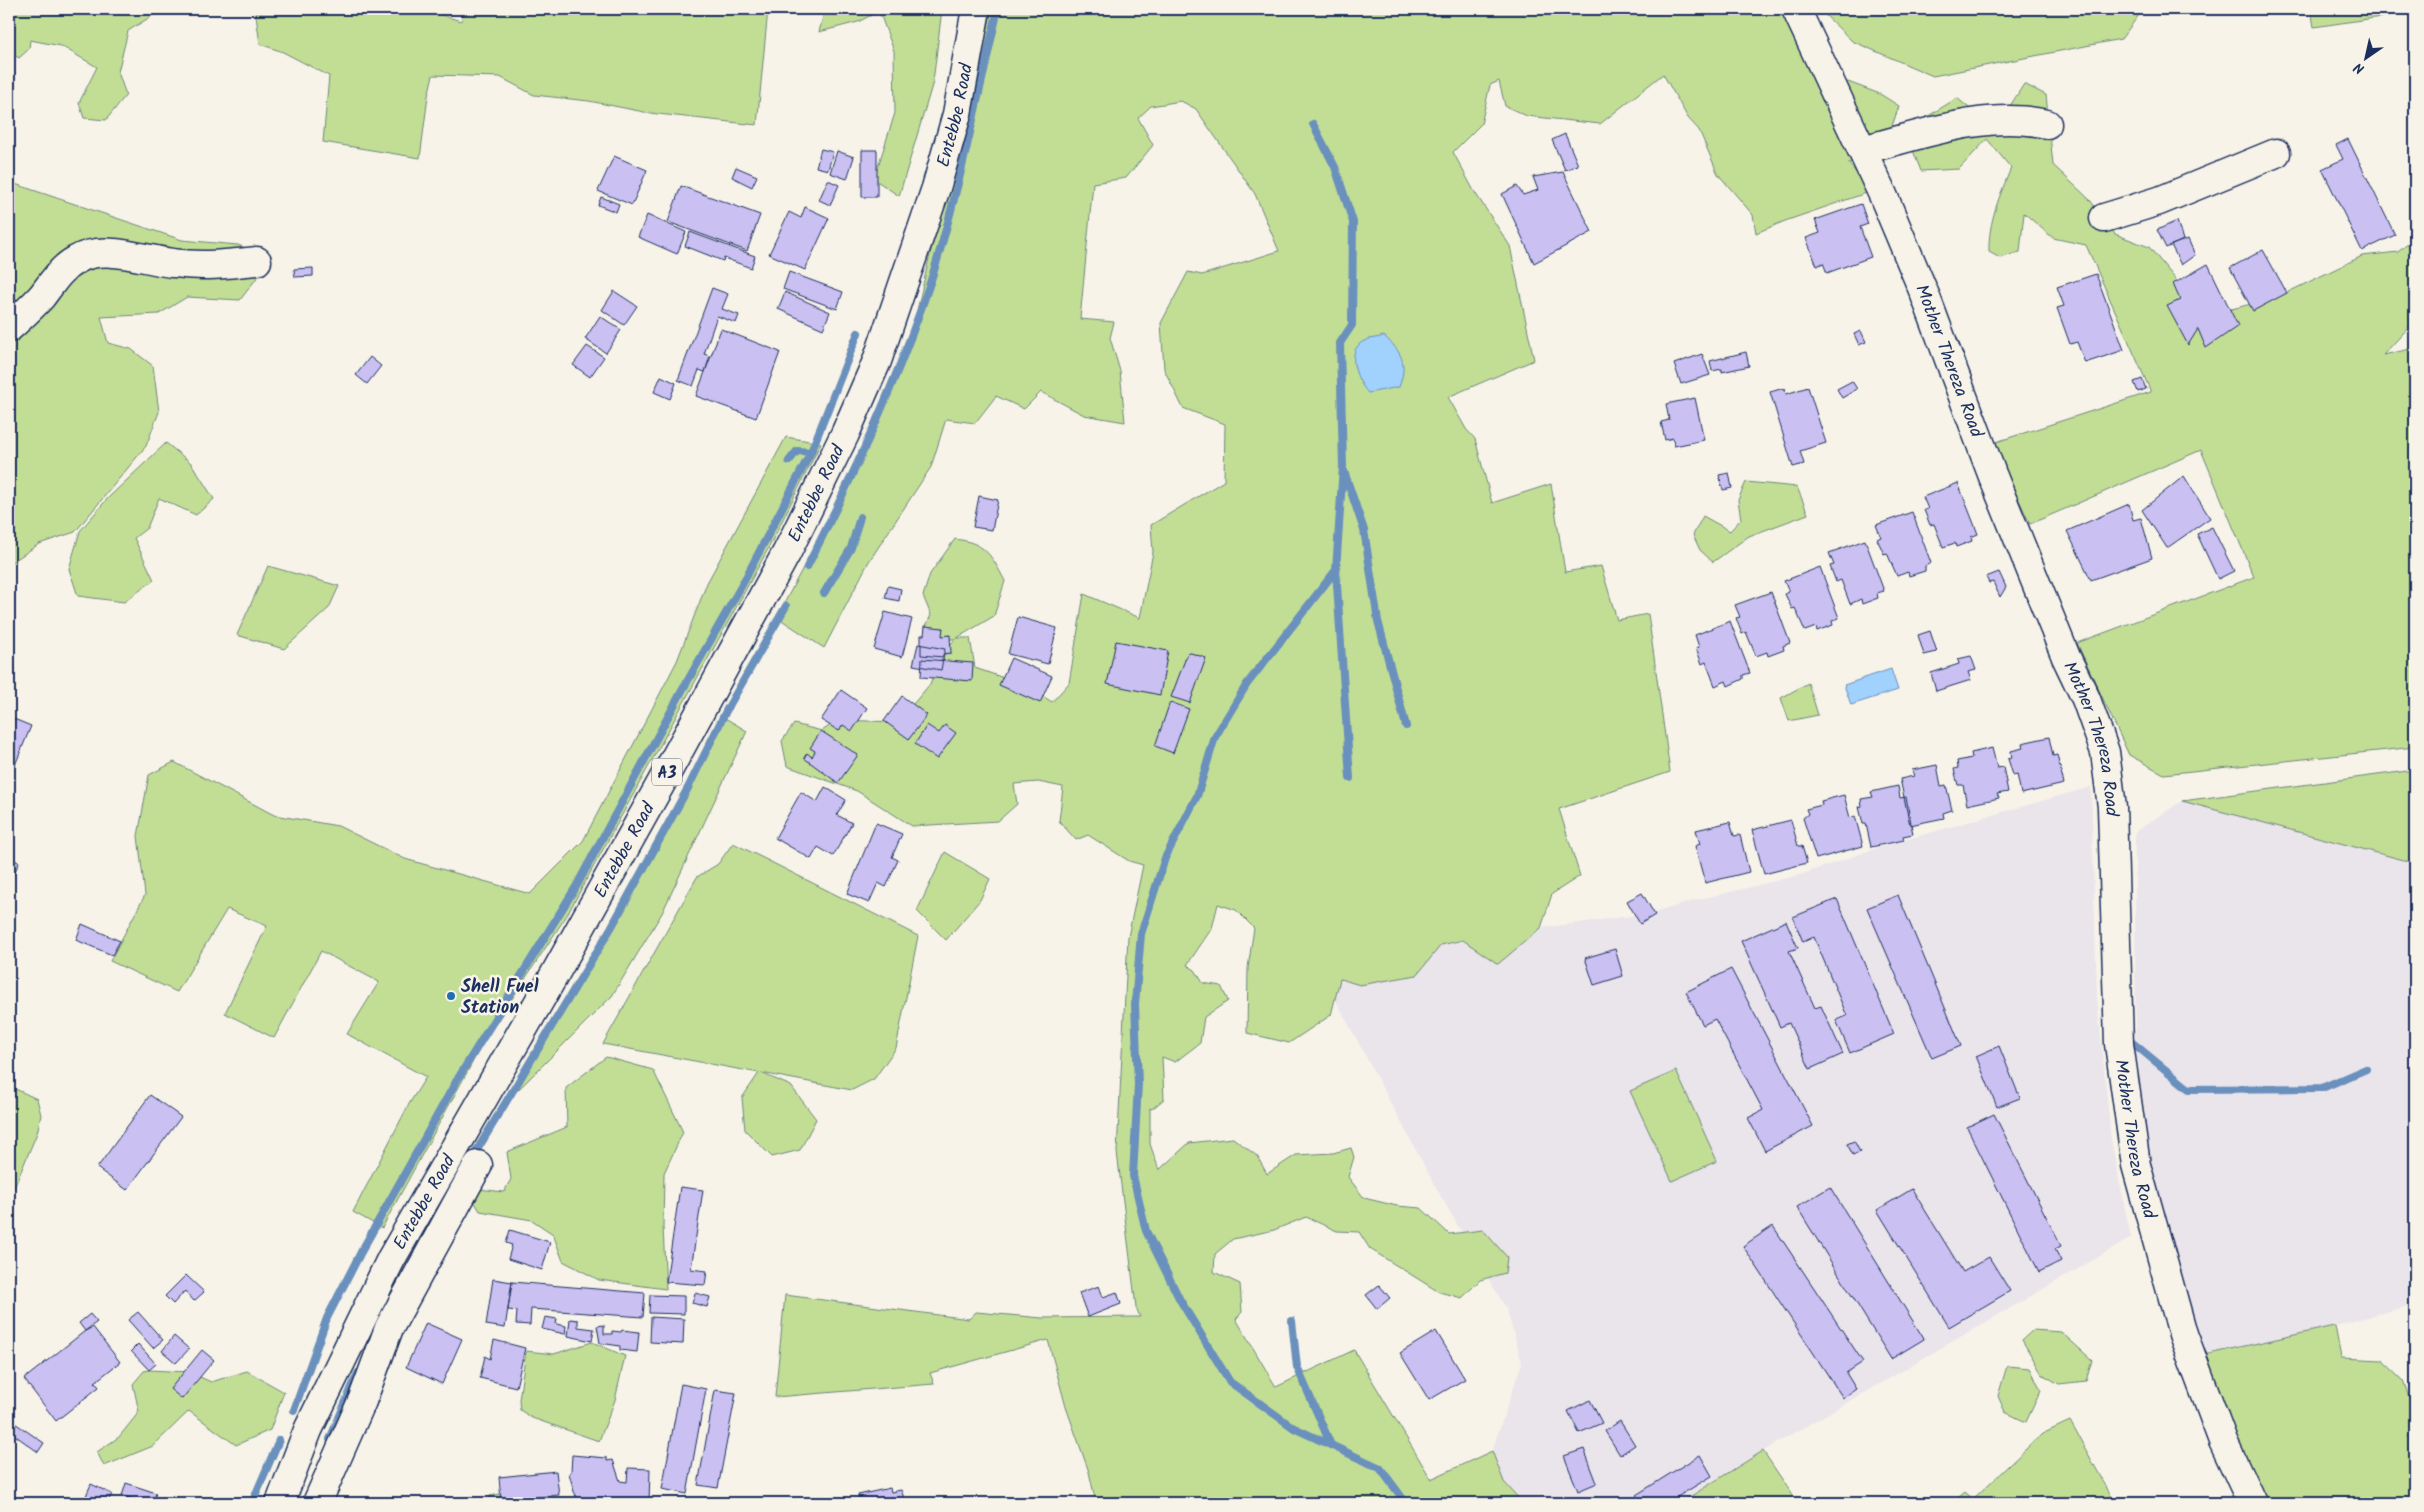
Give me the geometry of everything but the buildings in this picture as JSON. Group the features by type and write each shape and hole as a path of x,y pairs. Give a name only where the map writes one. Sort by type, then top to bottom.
{"street":[{"name":"Entebbe Road","path":"280,1503 308,1430 391,1259 552,979 669,769 787,552 845,434 877,361 936,188 957,114 976,9"},
{"name":"Mother Thereza Road","path":"1796,9 1862,150 1925,295 1992,474 2066,657 2086,699 2104,752 2113,816 2119,1044 2136,1165 2183,1334 2222,1441 2252,1503"},
{"path":"1862,150 1972,123 2025,119 2047,124"},
{"path":"2104,218 2159,201 2276,153"},
{"path":"9,328 41,296 63,269 77,259 93,254 116,254 182,264 217,265 258,261"},
{"path":"322,1502 389,1328 478,1166"}],"shaded area":[{"path":"2091,787 2097,998 2111,1140 2131,1238 1763,1451 1680,1503 1523,1503 1504,1482 1492,1451 1522,1363 1507,1310 1439,1193 1327,984 1441,945 1541,928 1654,913 1693,901 1800,875 1880,847"},
{"path":"2182,801 2415,863 2415,1304 2335,1326 2195,1357 2136,1110 2135,832"}],"green space":[{"path":"9,9 158,9 155,14 128,31 118,72 126,95 106,120 84,118 79,103 97,67 61,46 30,40 29,49 19,58 9,52"},
{"path":"255,9 422,9 461,21 464,9 768,9 757,125 649,113 589,101 534,95 500,77 433,75 428,96 420,158 323,142 329,76 283,52 260,44"},
{"path":"825,9 942,9 933,82 899,196 874,179 895,113 894,51 879,11 858,22 819,32"},
{"path":"992,9 1784,9 1824,88 1848,82 1880,94 1899,106 1881,158 1848,163 1872,191 1756,233 1753,215 1718,174 1699,130 1688,118 1663,74 1600,124 1527,116 1505,106 1499,81 1490,85 1481,124 1453,152 1474,191 1510,246 1534,360 1448,397 1466,429 1475,439 1492,503 1551,484 1565,572 1601,566 1617,620 1648,614 1670,772 1559,809 1580,876 1552,894 1541,928 1498,964 1463,940 1441,945 1417,975 1360,985 1340,979 1331,1015 1289,1043 1247,1033 1248,968 1254,928 1236,910 1218,904 1212,928 1187,965 1195,970 1203,983 1221,986 1228,1001 1204,1017 1200,1043 1175,1062 1162,1057 1164,1099 1152,1109 1150,1108 1150,1144 1159,1170 1189,1143 1233,1138 1257,1156 1267,1174 1296,1155 1333,1153 1351,1148 1354,1157 1348,1177 1364,1198 1397,1206 1421,1208 1449,1234 1483,1230 1507,1257 1505,1273 1480,1280 1462,1298 1439,1292 1370,1249 1359,1232 1337,1231 1306,1217 1274,1230 1233,1239 1215,1254 1214,1272 1240,1284 1242,1312 1236,1319 1276,1387 1354,1350 1431,1479 1492,1451 1504,1482 1523,1503 1096,1503 1089,1472 1066,1407 1048,1340 930,1373 934,1384 775,1397 785,1295 969,1319 976,1312 1042,1318 1140,1317 1136,1307 1117,1152 1128,937 1143,865 1129,861 1088,835 1076,840 1059,821 1063,787 1038,782 1014,784 1017,804 998,821 912,826 857,791 787,766 782,741 794,724 822,731 838,720 898,722 930,684 939,659 955,639 933,639 926,626 931,615 923,596 930,574 955,539 981,547 996,564 1005,581 994,616 957,638 970,638 975,668 1027,686 1052,702 1069,683 1084,594 1140,618 1153,552 1151,525 1224,481 1225,424 1183,408 1164,369 1161,323 1188,272 1202,275 1279,251 1255,194 1196,109 1181,101 1151,106 1138,118 1153,145 1126,178 1093,183 1080,319 1114,322 1110,338 1120,371 1125,422 1084,415 1041,392 1024,409 996,396 975,423 946,419 931,467 868,563 824,648 777,617 874,433 907,354 931,250 959,156"},
{"path":"1819,9 2137,9 2139,15 2121,39 1933,76 1852,41"},
{"path":"2311,9 2415,9 2415,12 2314,27"},
{"path":"2024,84 2046,95 2053,165 2090,200 2115,234 2149,247 2181,286 2224,311 2278,297 2362,256 2398,252 2415,238 2415,327 2409,327 2383,355 2415,348 2415,747 2164,774 2129,755 2077,643 2254,577 2201,450 2030,524 1993,443 2151,392 2086,245 2053,238 2024,213 2020,252 2000,258 1989,252 1990,230 2011,168 1987,139 1959,169 1921,171 1912,148 1922,120 1957,98 1980,117 2003,117"},
{"path":"9,182 182,240 238,245 272,258 240,300 187,297 159,314 101,317 108,343 131,349 153,366 159,412 146,446 75,532 39,544 9,564"},
{"path":"786,437 821,443 767,551 567,915 483,1043 382,1228 353,1212 409,1104 426,1077 347,1034 379,982 321,951 274,1038 225,1013 267,926 227,909 177,992 110,961 145,895 138,836 149,775 174,762 274,815 338,826 405,859 530,894 583,841 677,661 707,583"},
{"path":"166,443 191,463 214,499 196,515 159,498 147,528 134,538 154,580 124,602 78,596 69,569 80,531 108,498"},
{"path":"1746,482 1797,487 1808,514 1749,536 1713,562 1700,550 1693,535 1703,516 1730,531 1741,519 1738,500"},
{"path":"268,566 339,586 329,608 284,649 237,635"},
{"path":"1808,683 1818,715 1789,721 1781,698"},
{"path":"725,718 747,731 662,913 612,996 517,1091"},
{"path":"2415,770 2415,863 2182,801"},
{"path":"733,843 918,936 896,1048 874,1079 852,1090 761,1073 791,1086 816,1119 800,1150 772,1157 745,1130 742,1098 759,1073 603,1044 697,877 718,864"},
{"path":"945,852 990,879 980,900 946,940 917,911"},
{"path":"606,1057 653,1070 683,1132 664,1173 663,1227 666,1289 599,1280 563,1261 553,1234 532,1220 480,1211 471,1196 478,1189 504,1192 511,1179 507,1152 567,1127 566,1088"},
{"path":"1676,1071 1717,1161 1672,1181 1630,1091"},
{"path":"9,1086 37,1099 41,1115 37,1133 9,1200"},
{"path":"2335,1326 2341,1358 2382,1360 2403,1380 2415,1415 2415,1423 2408,1436 2415,1443 2415,1503 2265,1503 2195,1357"},
{"path":"2033,1330 2061,1332 2092,1360 2086,1381 2059,1384 2042,1374 2022,1340"},
{"path":"592,1342 625,1356 615,1400 599,1441 532,1418 520,1410 519,1400 526,1351 554,1354"},
{"path":"2007,1366 2030,1368 2041,1390 2026,1422 2005,1412 1998,1396"},
{"path":"144,1371 189,1372 211,1382 247,1371 284,1392 270,1430 236,1445 189,1411 153,1446 104,1466 97,1452 119,1437 139,1412 133,1384"},
{"path":"2070,1421 2115,1503 1952,1503 1965,1492 1973,1499 2042,1434"},
{"path":"1763,1451 1798,1503 1680,1503"},
{"path":"516,1491 551,1503 488,1503 490,1496"}],"water":[{"path":"1384,336 1395,347 1402,358 1402,379 1399,387 1368,393 1360,381 1354,366 1355,352 1364,341"},
{"path":"1891,669 1898,690 1851,705 1844,685"}],"waterway":[{"path":"807,567 842,497 890,390 931,280 959,179 998,9"},
{"path":"1313,124 1335,167 1353,222 1352,325 1340,343 1343,466 1336,570 1350,778"},
{"path":"789,461 797,451 811,452 858,333"},
{"path":"294,1410 327,1318 361,1252 457,1080 577,885 683,689 743,583 811,452"},
{"path":"1344,471 1364,530 1378,621 1406,726"},
{"path":"824,593 851,548 860,517"},
{"path":"1336,570 1247,684 1215,737 1197,796 1165,858 1141,934 1135,1004 1138,1084 1133,1176 1146,1231 1180,1300 1230,1382 1294,1428 1380,1468 1406,1503"},
{"path":"471,1160 611,928 688,788 726,711 786,606"},
{"path":"2128,1036 2128,1039 2189,1089 2322,1088 2366,1069"},
{"path":"1292,1321 1297,1367 1331,1445"},
{"path":"330,1439 358,1373"},
{"path":"252,1503 279,1440"}],"place":[{"name":"Shell Fuel Station","path":"451,996"}]}
